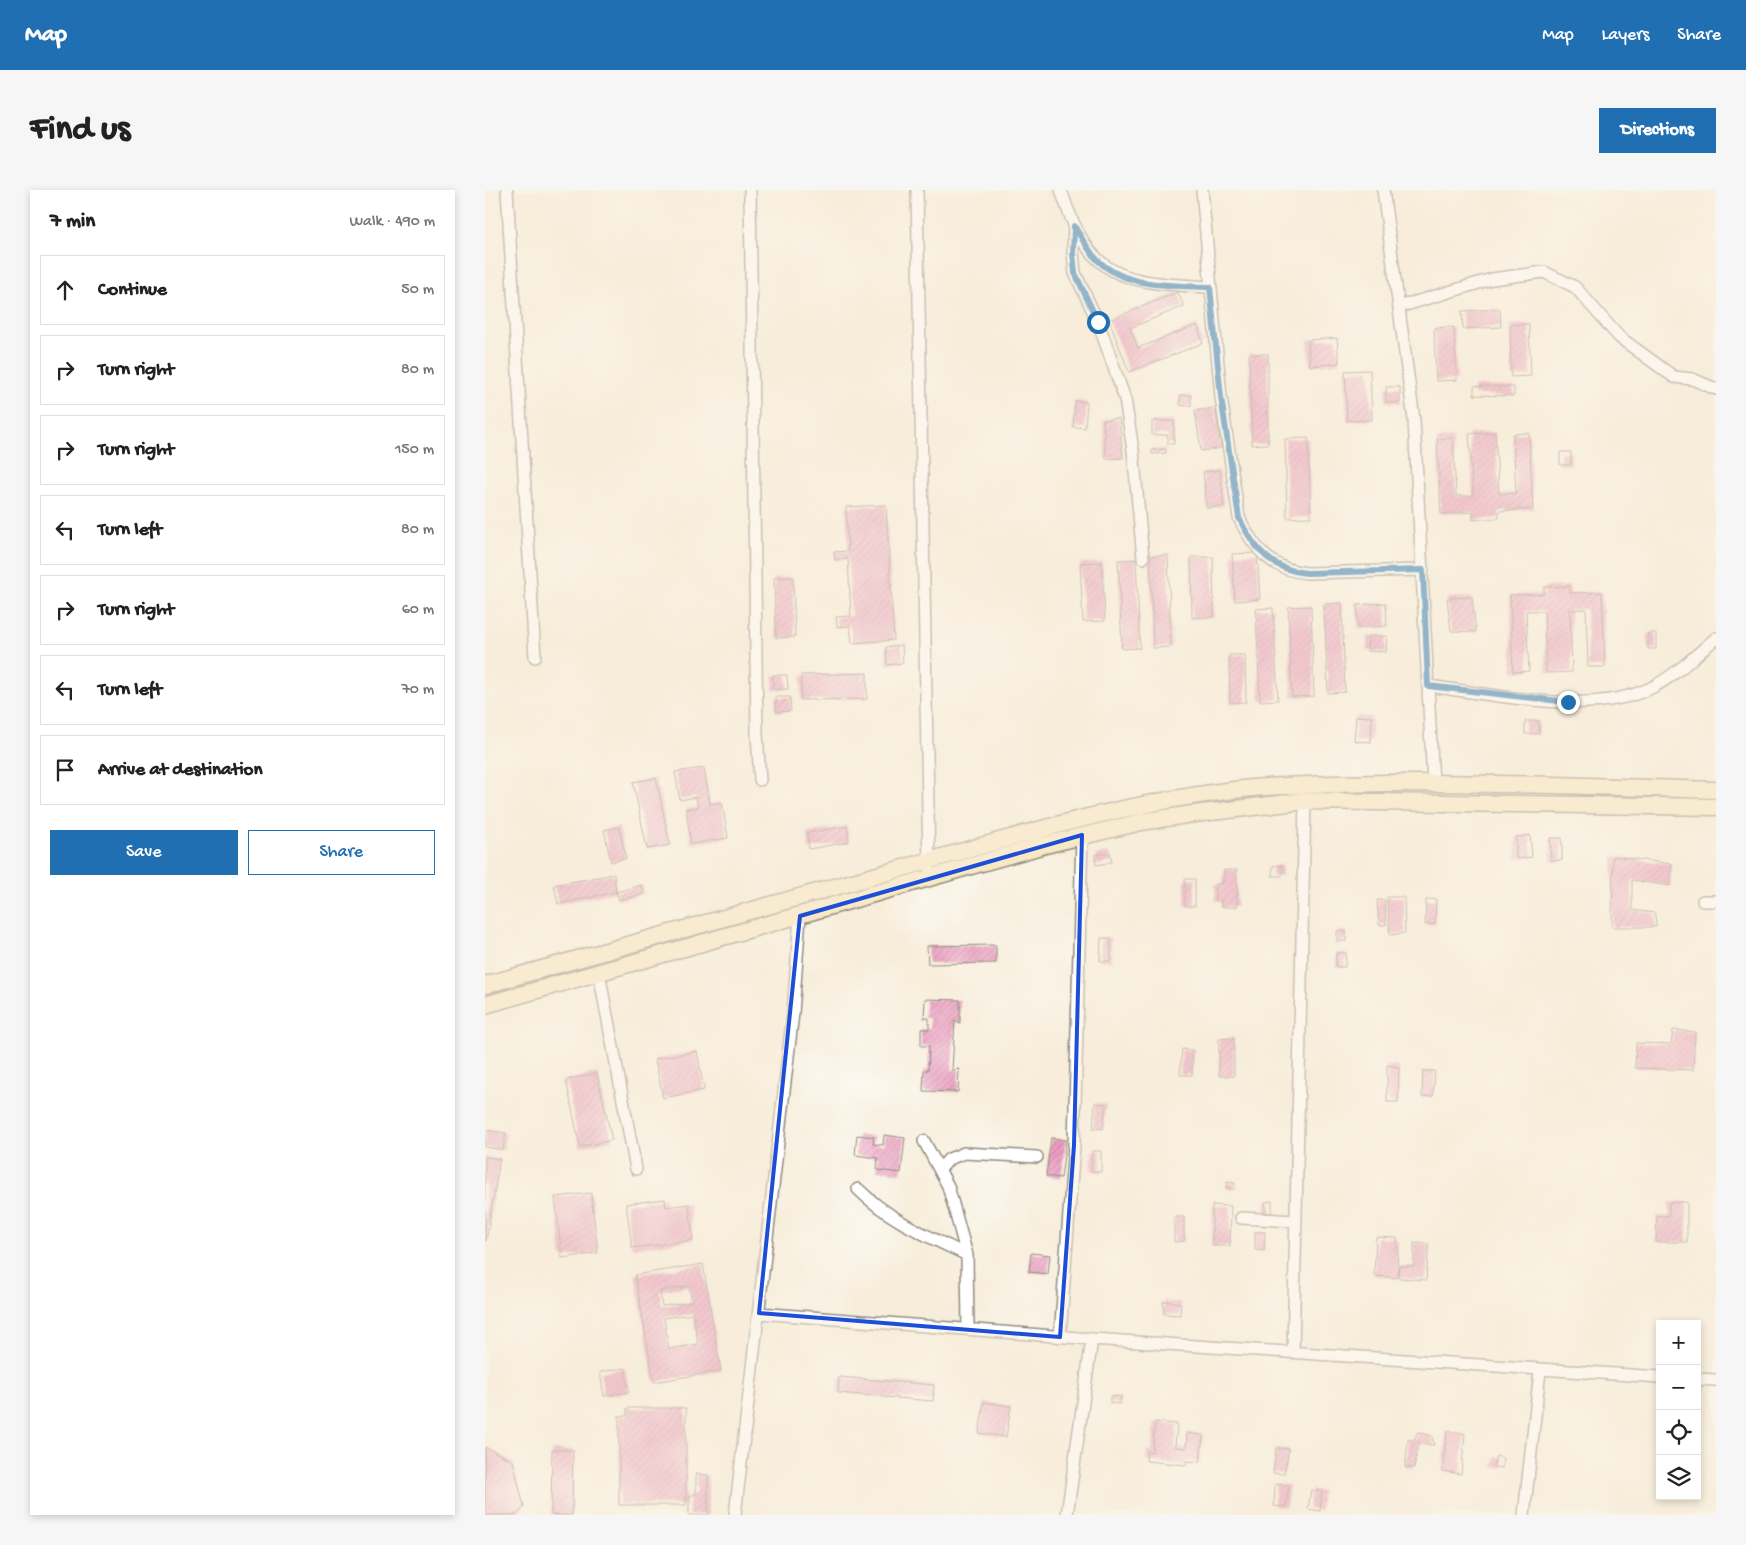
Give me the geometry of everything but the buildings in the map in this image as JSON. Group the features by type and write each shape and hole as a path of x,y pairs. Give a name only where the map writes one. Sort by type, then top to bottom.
{"main road":[{"path":"485,985 1102,813 1166,800 1243,789 1305,784 1433,783 1716,790"},
{"path":"485,1005 1082,835 1186,814 1305,801 1716,807"}],"street":[{"path":"507,190 535,657"},
{"path":"750,190 757,734 760,780"},
{"path":"917,190 929,861 931,878"},
{"path":"1061,190 1074,226 1094,256 1107,268 1125,277 1149,283 1210,287"},
{"path":"1202,190 1210,287 1227,434 1239,518 1247,535 1273,564 1289,571 1307,573 1423,570"},
{"path":"1383,190 1414,420 1433,783"},
{"path":"1074,226 1073,253 1075,273 1098,322 1125,399 1133,450 1143,558"},
{"path":"1399,307 1492,278 1544,272 1575,287 1619,337 1674,377 1692,379 1716,390"},
{"path":"1428,686 1540,700 1600,701 1631,696 1653,687 1680,670 1716,638"},
{"path":"1293,1352 1305,801"},
{"path":"1060,1337 1075,1145 1082,835"},
{"path":"1703,901 1716,902"},
{"path":"735,1515 793,1013 800,916"},
{"path":"599,973 636,1169"},
{"path":"923,1141 948,1186 967,1255 968,1330"},
{"path":"940,1169 949,1159 964,1153 1037,1157"},
{"path":"858,1189 880,1210 907,1226 967,1255"},
{"path":"1241,1218 1296,1221"},
{"path":"759,1313 1060,1337 1293,1352 1540,1371 1656,1377"},
{"path":"1067,1515 1092,1339"},
{"path":"1524,1515 1540,1371"},
{"path":"1701,1379 1716,1380"}],"highlighted area":[{"path":"1082,835 1074,1145 1060,1337 759,1313 800,916"}],"route":[{"path":"1098,322 1075,273 1073,253 1074,226 1094,256 1107,268 1125,277 1149,283 1210,287 1221,397 1239,518 1247,535 1273,564 1289,571 1307,573 1423,570 1428,686 1568,702"}]}
